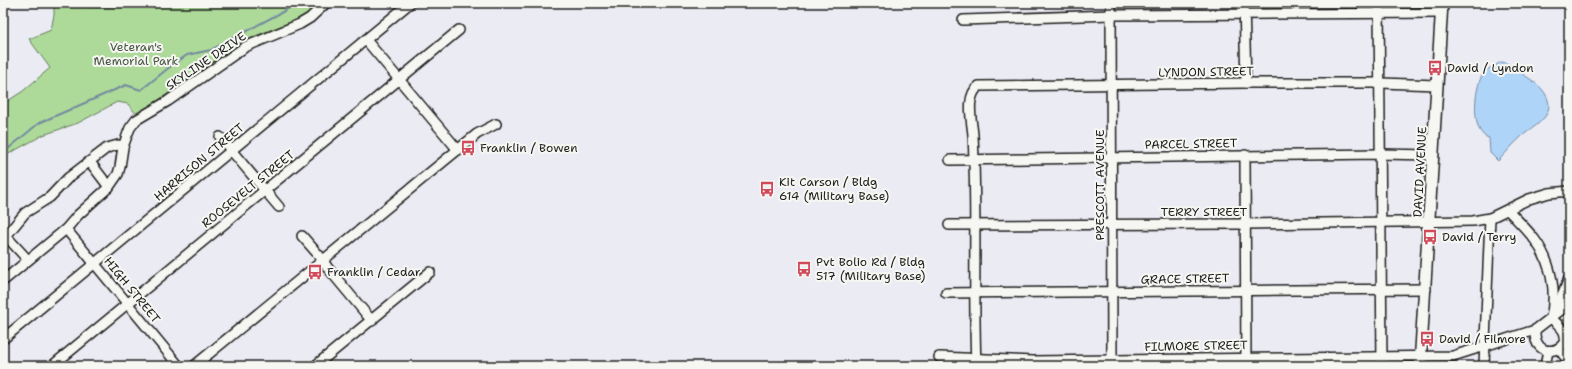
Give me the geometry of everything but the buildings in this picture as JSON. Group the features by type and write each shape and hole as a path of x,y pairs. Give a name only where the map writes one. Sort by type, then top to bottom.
{"main road":[{"name":"DAVID AVENUE","path":"1421,362 1442,8"}],"street":[{"name":"SKYLINE DRIVE","path":"124,146 130,128 141,117 168,101 244,47 300,24 310,18 326,3"},
{"name":"HARRISON STREET","path":"3,339 410,3"},
{"name":"PRESCOTT AVENUE","path":"1111,3 1112,363"},
{"path":"1244,3 1246,83"},
{"path":"1380,3 1382,366"},
{"path":"963,20 1111,15 1379,13 1442,8"},
{"name":"ROOSEVELT STREET","path":"52,366 459,30"},
{"path":"366,40 458,150"},
{"name":"LYNDON STREET","path":"974,160 971,103 975,89 983,86 1246,83 1380,83 1438,85"},
{"path":"194,366 477,134 496,124"},
{"path":"220,137 279,207"},
{"path":"3,281 66,229 78,215 109,187 116,178 120,167 124,146 111,146 62,183 50,197 25,213 4,237 28,260"},
{"path":"1245,155 1247,290 1246,362"},
{"name":"PARCEL STREET","path":"950,160 1245,155 1433,155"},
{"path":"974,160 976,363"},
{"path":"90,162 109,187"},
{"name":"TERRY STREET","path":"949,225 1245,224 1460,221 1490,218 1529,199 1549,193 1569,191"},
{"path":"1508,210 1530,233 1545,258 1552,276 1554,307 1551,318"},
{"path":"1484,366 1490,218"},
{"name":"HIGH STREET","path":"66,229 179,366"},
{"path":"302,236 372,321"},
{"path":"315,366 372,321 430,272"},
{"path":"1551,318 1569,278"},
{"name":"GRACE STREET","path":"946,293 1426,289"},
{"path":"1551,318 1561,327 1565,335 1564,343 1559,349 1548,351 1544,350 1537,343 1535,330 1569,304"},
{"name":"FILMORE STREET","path":"939,357 976,363 1033,361 1112,363 1246,362 1382,356 1421,362 1453,356 1535,330"},
{"path":"1559,349 1569,362"},
{"path":"1545,366 1548,351"}],"green space":[{"name":"Veteran's Memorial Park","path":"132,3 339,3 255,36 225,54 137,115 128,104 117,102 78,123 43,135 3,157 3,104 23,91 50,68 29,39 51,30 54,15 54,4 83,7 113,7"}],"water":[{"path":"1501,62 1512,66 1535,82 1547,96 1549,108 1543,119 1519,139 1498,161 1490,153 1489,138 1483,135 1479,128 1476,119 1476,99 1477,89 1483,74"}],"waterway":[{"path":"3,153 39,123 126,85 141,90 187,55 211,50 286,10 294,3"}],"place":[{"name":"David / Lyndon","path":"1435,68"},
{"name":"Franklin / Bowen","path":"468,148"},
{"name":"Kit Carson / Bldg 614 (Military Base)","path":"767,189"},
{"name":"David / Terry","path":"1430,237"},
{"name":"Pvt Bolio Rd / Bldg 517 (Military Base)","path":"804,269"},
{"name":"Franklin / Cedar","path":"315,272"},
{"name":"David / Filmore","path":"1427,339"}]}
